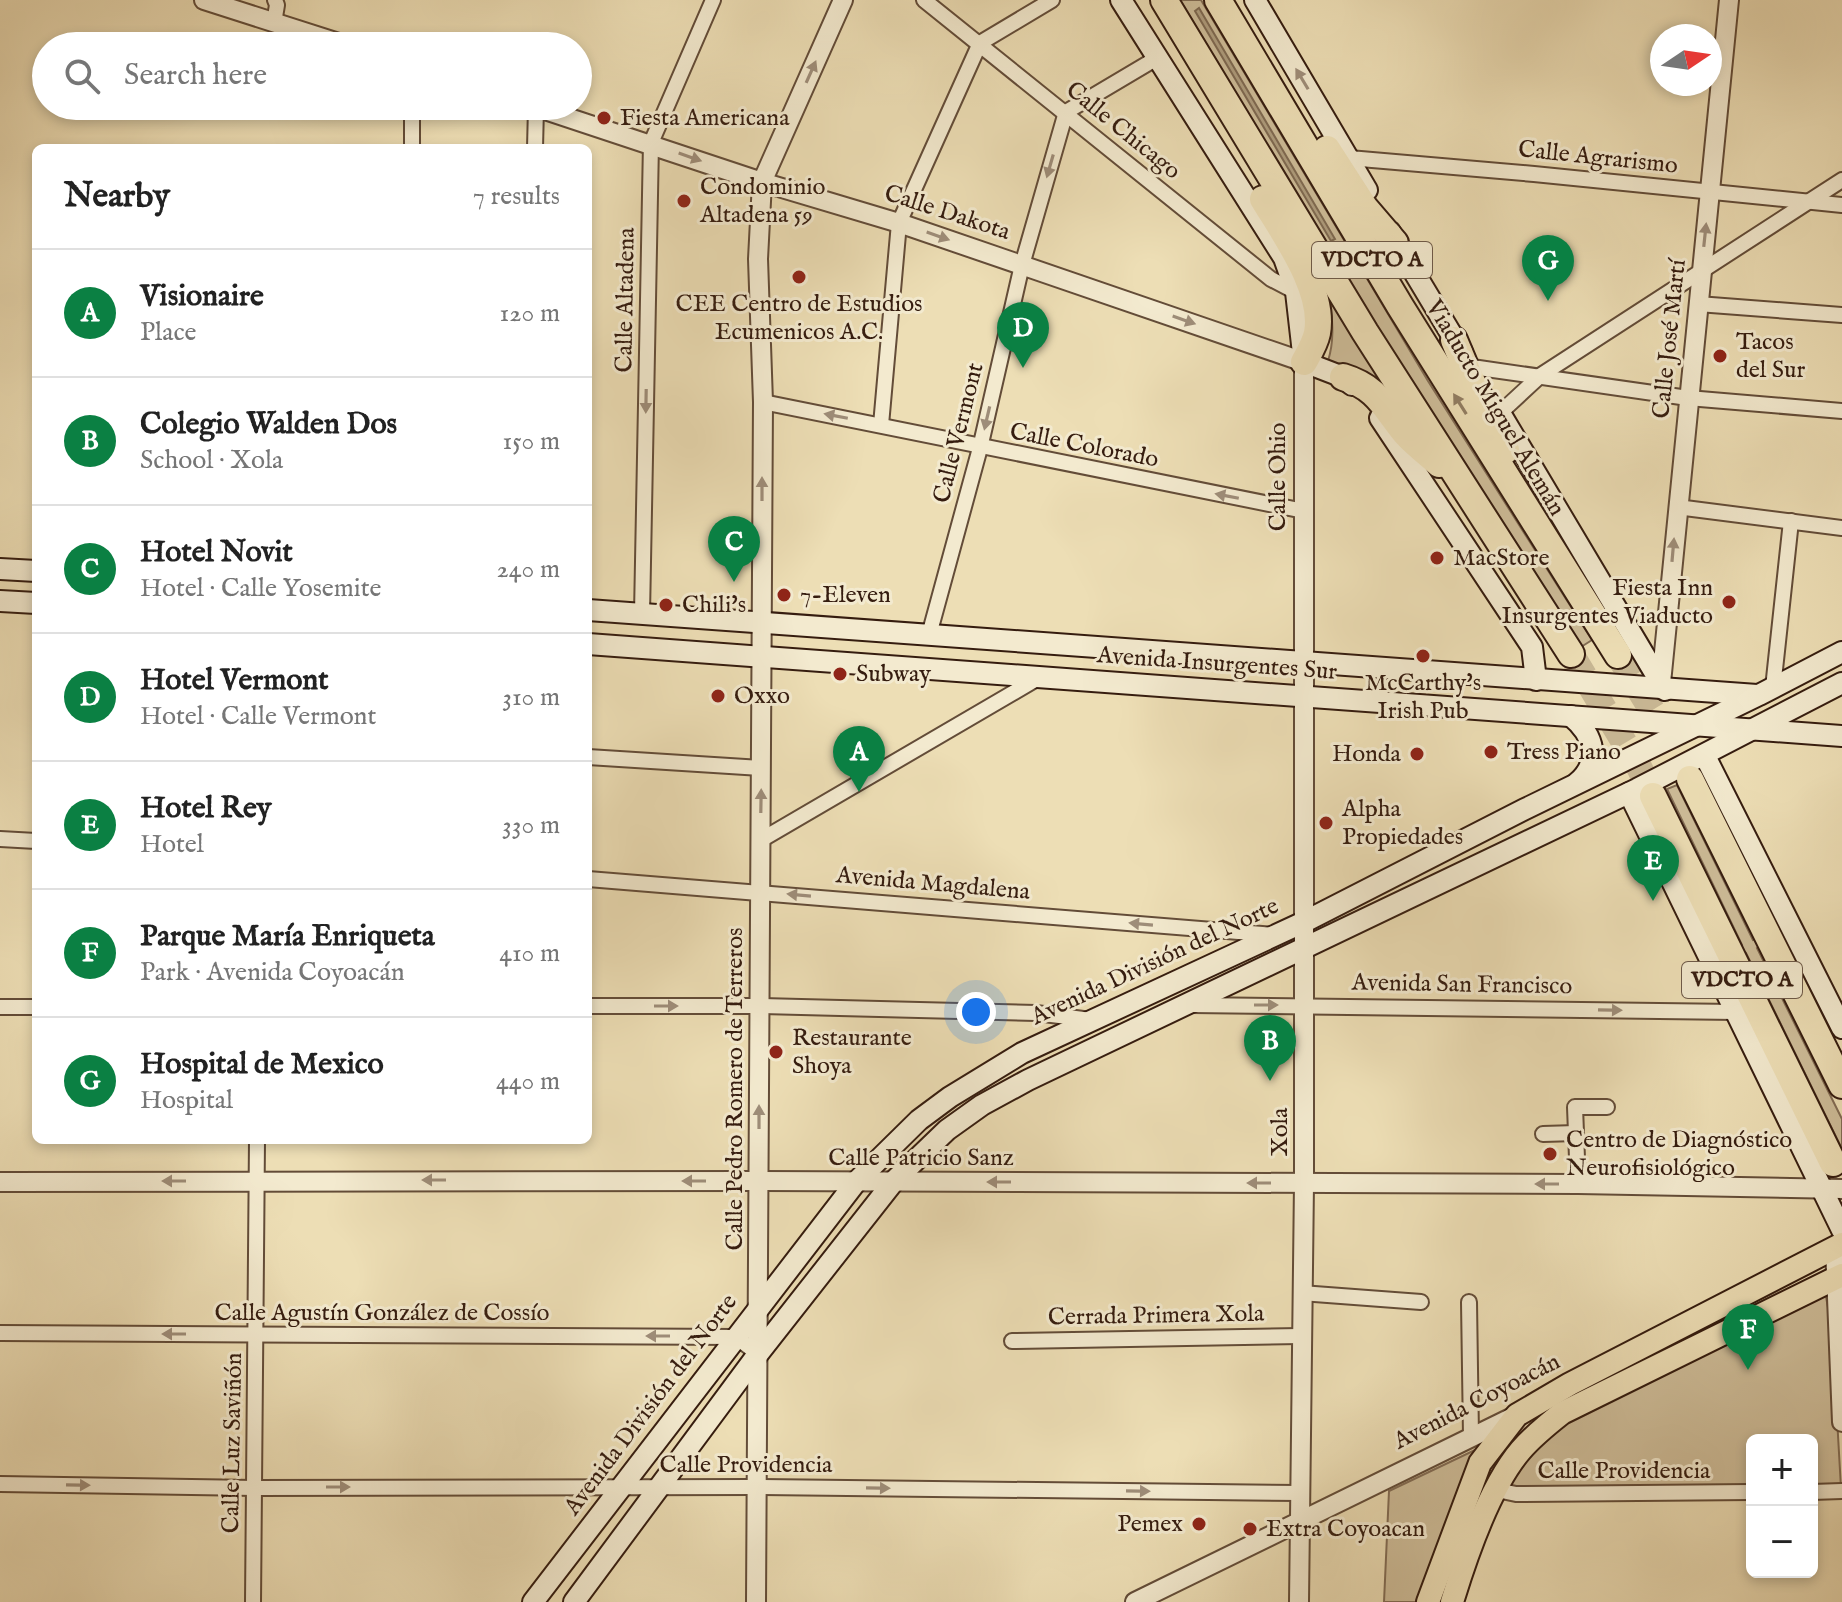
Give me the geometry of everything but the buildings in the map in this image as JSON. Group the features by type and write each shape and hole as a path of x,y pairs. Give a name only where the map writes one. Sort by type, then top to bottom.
{"highway":[{"name":"Viaducto Miguel Alemán","path":"1218,0 1400,306 1618,655"},
{"path":"1236,0 1356,196 1395,243"},
{"name":"VDCTO A","path":"1164,5 1571,654"},
{"path":"1218,93 1225,125 1236,153 1297,257 1314,300 1317,334 1304,362"},
{"path":"1454,340 1513,464 1531,517"},
{"path":"1343,377 1374,392 1414,442 1461,483"},
{"name":"VDCTO A","path":"1690,779 1842,1085"},
{"name":"VDCTO A","path":"1641,794 1832,1182"}],"main road":[{"path":"1121,0 1284,258 1296,292"},
{"name":"Viaducto Miguel Alemán","path":"1255,0 1349,158 1395,243 1663,686"},
{"name":"Calle Ohio","path":"1296,292 1304,362"},
{"name":"Calle Dakota","path":"1304,362 1343,377"},
{"path":"1343,377 1370,404 1532,647 1536,680"},
{"path":"0,569 32,571"},
{"path":"0,601 32,603"},
{"name":"Avenida Insurgentes Sur","path":"592,610 1536,680 1766,692 1842,700"},
{"name":"Avenida Insurgentes Sur","path":"592,644 1842,736"},
{"name":"Avenida División del Norte","path":"533,1602 856,1182 919,1120 950,1097 1022,1053 1304,922 1842,652"},
{"name":"Avenida División del Norte","path":"574,1602 758,1354 894,1181 938,1138 982,1105 1304,948 1641,794 1842,683"},
{"path":"1571,716 1589,735 1593,751 1590,767 1574,785"},
{"path":"1705,756 1842,1028"},
{"path":"1641,794 1736,1012 1832,1182 1840,1241"},
{"name":"Avenida Coyoacán","path":"1517,1415 1840,1241"},
{"name":"Avenida Coyoacán","path":"1452,1602 1462,1570 1497,1490 1521,1450 1538,1433 1562,1413 1839,1277"},
{"path":"1428,1602 1480,1463 1517,1415"}],"street":[{"path":"204,0 303,32"},
{"path":"274,23 275,0"},
{"name":"Calle Altadena","path":"642,614 651,143 713,0"},
{"path":"762,182 843,0"},
{"name":"Calle Chicago","path":"924,0 1271,279 1296,292"},
{"path":"881,425 899,223 980,43 1052,0"},
{"name":"Calle José Martí","path":"1663,686 1677,507 1729,0"},
{"path":"1066,112 1157,58"},
{"name":"Calle Vermont","path":"929,635 980,448 1022,265 1066,112"},
{"path":"412,120 412,144"},
{"path":"534,120 535,144"},
{"name":"Calle Dakota","path":"578,120 762,182 899,223 1304,362"},
{"name":"Calle Agrarismo","path":"1349,158 1842,205"},
{"path":"1500,413 1541,375 1842,180"},
{"name":"Calle Pedro Romero de Terreros","path":"756,1602 763,402 758,259 762,182"},
{"path":"1698,304 1842,315"},
{"name":"Calle Ohio","path":"1304,362 1305,662"},
{"path":"1472,367 1688,398 1842,411"},
{"name":"Calle Colorado","path":"763,402 1304,511"},
{"path":"1677,507 1842,528"},
{"path":"1766,692 1791,521"},
{"name":"Xola","path":"1299,1602 1305,662"},
{"path":"761,840 1040,677"},
{"path":"592,757 761,768"},
{"path":"0,839 32,841"},
{"name":"Avenida Magdalena","path":"592,879 1275,935"},
{"name":"Avenida San Francisco","path":"1188,1005 1736,1012"},
{"path":"592,1006 760,1006 1036,1013 1091,1020"},
{"path":"0,1007 32,1007"},
{"path":"1578,1184 1575,1107 1607,1107"},
{"path":"1543,1134 1576,1133"},
{"name":"Calle Luz Saviñón","path":"253,1602 257,1144"},
{"name":"Calle Patricio Sanz","path":"0,1182 1832,1182"},
{"path":"1840,1241 1842,1422"},
{"path":"1301,1293 1421,1302"},
{"path":"1469,1302 1471,1436"},
{"path":"1839,1346 1842,1324"},
{"name":"Calle Agustín González de Cossío","path":"0,1333 736,1337"},
{"name":"Cerrada Primera Xola","path":"1012,1341 1300,1336"},
{"path":"736,1337 758,1354"},
{"name":"Avenida Coyoacán","path":"1135,1602 1517,1415"},
{"name":"Calle Providencia","path":"0,1484 1299,1493"},
{"name":"Calle Providencia","path":"1497,1490 1516,1494 1746,1492"},
{"path":"1818,1492 1842,1491"}],"shaded area":[{"path":"1180,0 1201,0 1428,381 1592,640 1581,647 1411,386"},
{"path":"1199,8 1335,239 1331,241 1195,11"},
{"path":"1330,297 1380,380 1328,361 1332,337"},
{"path":"1677,785 1753,940 1757,939 1760,946 1757,948 1842,1119 1842,1149 1746,953 1742,954 1739,947 1742,945 1667,789"},
{"path":"1825,1291 1832,1330 1841,1488 1818,1488 1818,1434 1746,1434 1746,1489 1504,1487 1545,1433"},
{"path":"1475,1450 1424,1602 1384,1602 1389,1491"}],"tunnel":[{"path":"1571,654 1653,796"},
{"path":"1618,655 1690,779"}],"place":[{"name":"Fiesta Americana","path":"604,118"},
{"name":"Condominio Altadena 59","path":"684,201"},
{"name":"CEE Centro de Estudios Ecumenicos A.C.","path":"799,277"},
{"name":"Hospital de Mexico","path":"1548,301"},
{"name":"Tacos del Sur","path":"1720,356"},
{"name":"Hotel Vermont","path":"1023,368"},
{"name":"MacStore","path":"1437,558"},
{"name":"Hotel Novit","path":"734,582"},
{"name":"7-Eleven","path":"784,595"},
{"name":"Fiesta Inn Insurgentes Viaducto","path":"1729,602"},
{"name":"Chili's","path":"666,605"},
{"name":"McCarthy's Irish Pub","path":"1423,656"},
{"name":"Subway","path":"840,674"},
{"name":"Oxxo","path":"718,696"},
{"name":"Tress Piano","path":"1491,752"},
{"name":"Honda","path":"1417,754"},
{"name":"Visionaire","path":"859,792"},
{"name":"Alpha Propiedades","path":"1326,823"},
{"name":"Hotel Rey","path":"1653,901"},
{"name":"Restaurante Shoya","path":"776,1052"},
{"name":"Colegio Walden Dos","path":"1270,1081"},
{"name":"Centro de Diagnóstico Neurofisiológico","path":"1550,1154"},
{"name":"Parque María Enriqueta","path":"1748,1370"},
{"name":"Pemex","path":"1199,1524"},
{"name":"Extra Coyoacan","path":"1250,1529"}]}
